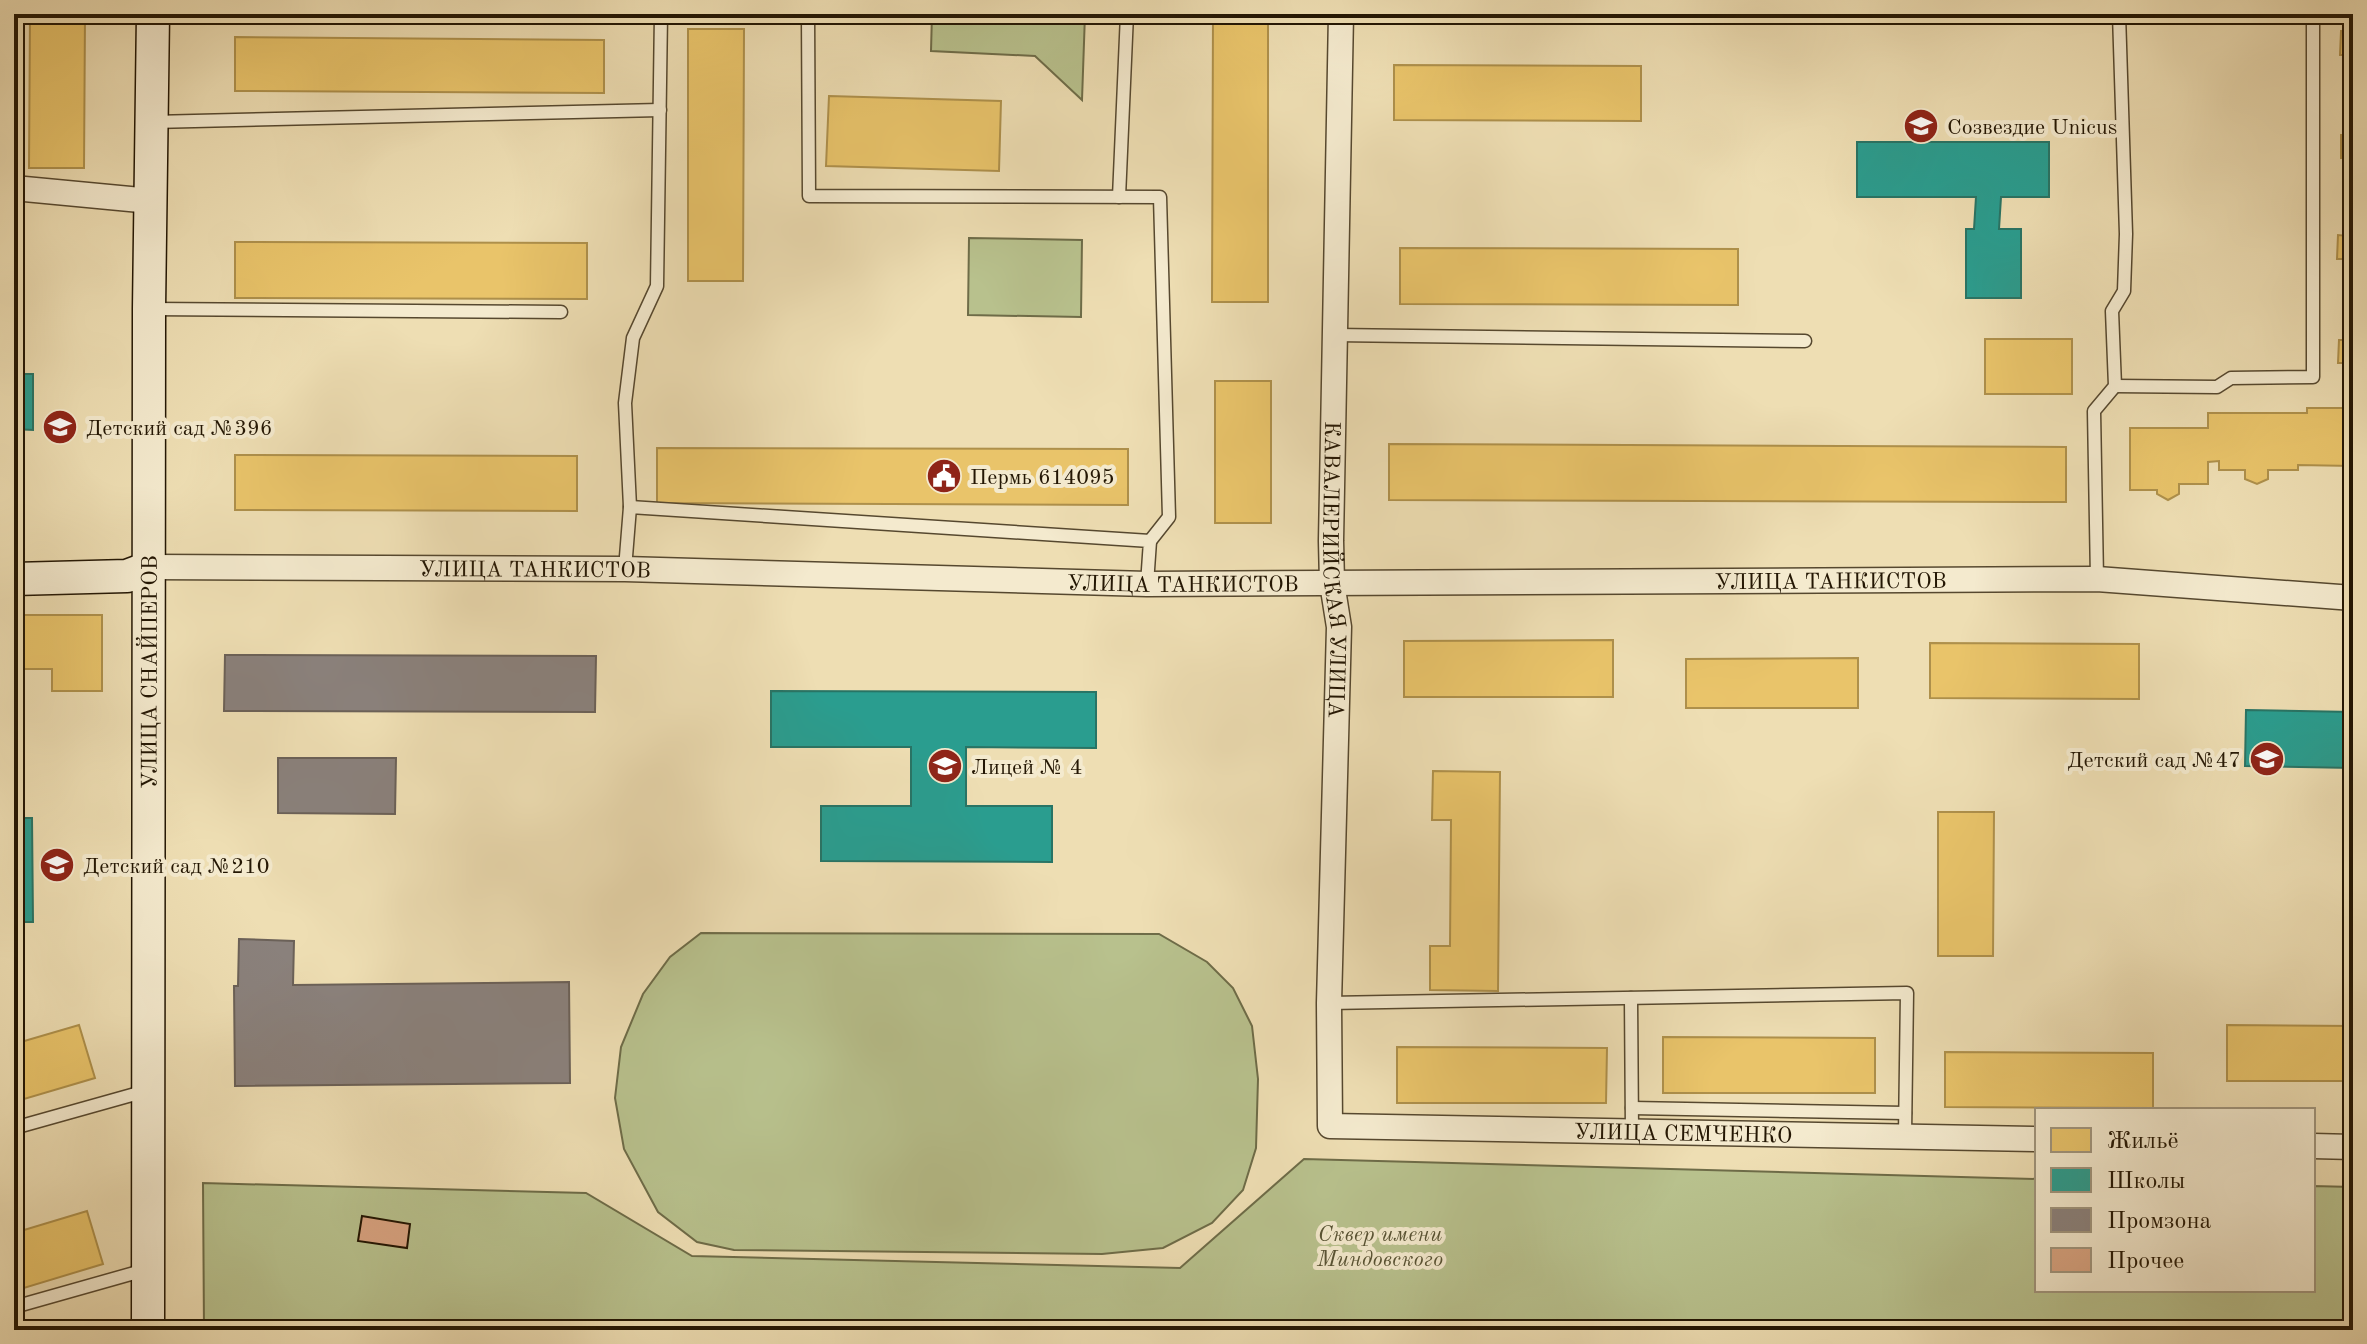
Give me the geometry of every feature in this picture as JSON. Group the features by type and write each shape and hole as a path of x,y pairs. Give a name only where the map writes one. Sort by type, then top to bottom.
{"street":[{"name":"УЛИЦА СНАЙПЕРОВ","path":"148,1330 149,309 153,14"},
{"name":"КАВАЛЕРИЙСКАЯ УЛИЦА","path":"1330,1126 1329,1003 1339,627 1332,583 1331,541 1341,14"},
{"path":"14,188 151,201"},
{"name":"УЛИЦА ТАНКИСТОВ","path":"14,579 127,576 151,567 625,569 1147,584 2097,579 2353,598"},
{"name":"УЛИЦА СЕМЧЕНКО","path":"1330,1126 1632,1120 1905,1124 2035,1139"},
{"path":"2315,1146 2353,1147"}],"lane":[{"path":"625,569 630,507 625,403 633,338 657,286 661,14"},
{"path":"808,14 809,196 1160,197 1169,517 1150,541 1147,584"},
{"path":"1119,197 1127,14"},
{"path":"2097,579 2094,411 2115,386 2112,311 2124,291 2126,234 2119,14"},
{"path":"2115,386 2217,387 2231,378 2313,377 2313,14"},
{"path":"14,55 14,188"},
{"path":"153,122 660,110"},
{"path":"149,309 561,312"},
{"path":"1335,335 1805,341"},
{"path":"630,507 1150,541"},
{"path":"1329,1003 1907,993 1905,1124"},
{"path":"1631,998 1632,1120"},
{"path":"14,1128 149,1090"},
{"path":"14,1307 148,1269"}],"green space":[{"path":"932,14 1085,14 1082,100 1035,56 931,51"},
{"path":"969,238 1082,240 1081,317 968,315"},
{"path":"701,933 1159,934 1207,962 1233,988 1252,1026 1258,1079 1256,1148 1243,1190 1212,1223 1163,1248 1102,1254 734,1250 697,1242 658,1212 624,1149 615,1098 621,1047 643,994 670,957"},
{"name":"Сквер имени Миндовского","path":"1304,1159 2035,1179 2035,1292 2315,1292 2315,1186 2353,1187 2353,1330 204,1330 203,1183 586,1193 692,1256 1180,1268"}],"building: Жильё":[{"path":"30,14 85,14 84,168 29,168"},
{"path":"1213,14 1268,14 1268,302 1212,302"},
{"path":"2352,14 2351,79 2351,55 2340,55 2341,31 2351,31"},
{"path":"688,29 744,29 743,281 688,281"},
{"path":"235,37 604,40 604,93 235,91"},
{"path":"1394,65 1641,66 1641,121 1394,120"},
{"path":"829,96 1001,101 999,171 826,166"},
{"path":"2351,101 2353,182 2350,182 2350,158 2341,158 2341,135 2351,135"},
{"path":"2349,203 2353,203 2353,284 2348,283 2348,259 2337,259 2338,235 2348,236"},
{"path":"235,242 587,243 587,299 235,298"},
{"path":"1400,248 1738,249 1738,305 1400,304"},
{"path":"2348,305 2353,305 2353,387 2347,386 2347,363 2338,363 2339,340 2348,340"},
{"path":"1985,339 2072,339 2072,394 1985,394"},
{"path":"1215,381 1271,381 1271,523 1215,523"},
{"path":"2349,397 2353,397 2353,466 2298,465 2298,470 2268,470 2268,479 2257,484 2245,479 2245,470 2219,470 2219,461 2208,462 2208,484 2179,484 2179,494 2168,500 2157,494 2157,490 2130,490 2130,428 2208,428 2208,413 2307,413 2307,408 2349,408"},
{"path":"1389,444 2066,447 2066,502 1389,500"},
{"path":"657,448 1128,449 1128,505 657,503"},
{"path":"235,455 577,456 577,511 235,510"},
{"path":"14,615 102,615 102,691 52,691 52,669 14,669"},
{"path":"1613,640 1613,697 1404,697 1404,641"},
{"path":"1930,643 2139,644 2139,699 1930,698"},
{"path":"1858,658 1858,708 1686,708 1686,659"},
{"path":"1433,771 1500,772 1498,991 1430,990 1430,946 1450,946 1451,820 1432,820"},
{"path":"1938,812 1994,812 1993,956 1938,956"},
{"path":"79,1025 95,1078 14,1102 14,1044"},
{"path":"2227,1025 2353,1026 2353,1081 2227,1081"},
{"path":"1663,1037 1875,1038 1875,1093 1663,1093"},
{"path":"1397,1047 1607,1048 1606,1103 1397,1103"},
{"path":"1945,1052 2153,1053 2153,1108 1945,1107"},
{"path":"87,1211 103,1264 14,1291 14,1233"}],"building: Школы":[{"path":"1857,142 2049,142 2049,197 2001,197 1999,229 2021,229 2021,298 1966,298 1966,229 1974,229 1976,197 1857,197"},
{"path":"14,374 33,374 33,430 14,429"},
{"path":"771,691 1096,692 1096,748 966,747 966,806 1052,806 1052,862 821,861 821,806 911,806 911,747 771,747"},
{"path":"2246,710 2353,712 2353,768 2245,766"},
{"path":"14,818 32,818 33,922 14,922"}],"building: Промзона":[{"path":"225,655 596,656 595,712 224,711"},
{"path":"278,758 396,758 395,814 278,813"},
{"path":"239,939 294,941 293,985 569,982 570,1083 235,1086 234,986 238,986"}],"building: Прочее":[{"path":"362,1216 410,1224 407,1248 358,1241"}],"place":[{"name":"Созвездие Unicus","path":"1921,126"},
{"name":"Детский сад №396","path":"60,427"},
{"name":"Пермь 614095","path":"944,476"},
{"name":"Детский сад №47","path":"2267,759"},
{"name":"Лицей № 4","path":"945,766"},
{"name":"Детский сад №210","path":"57,865"}]}
